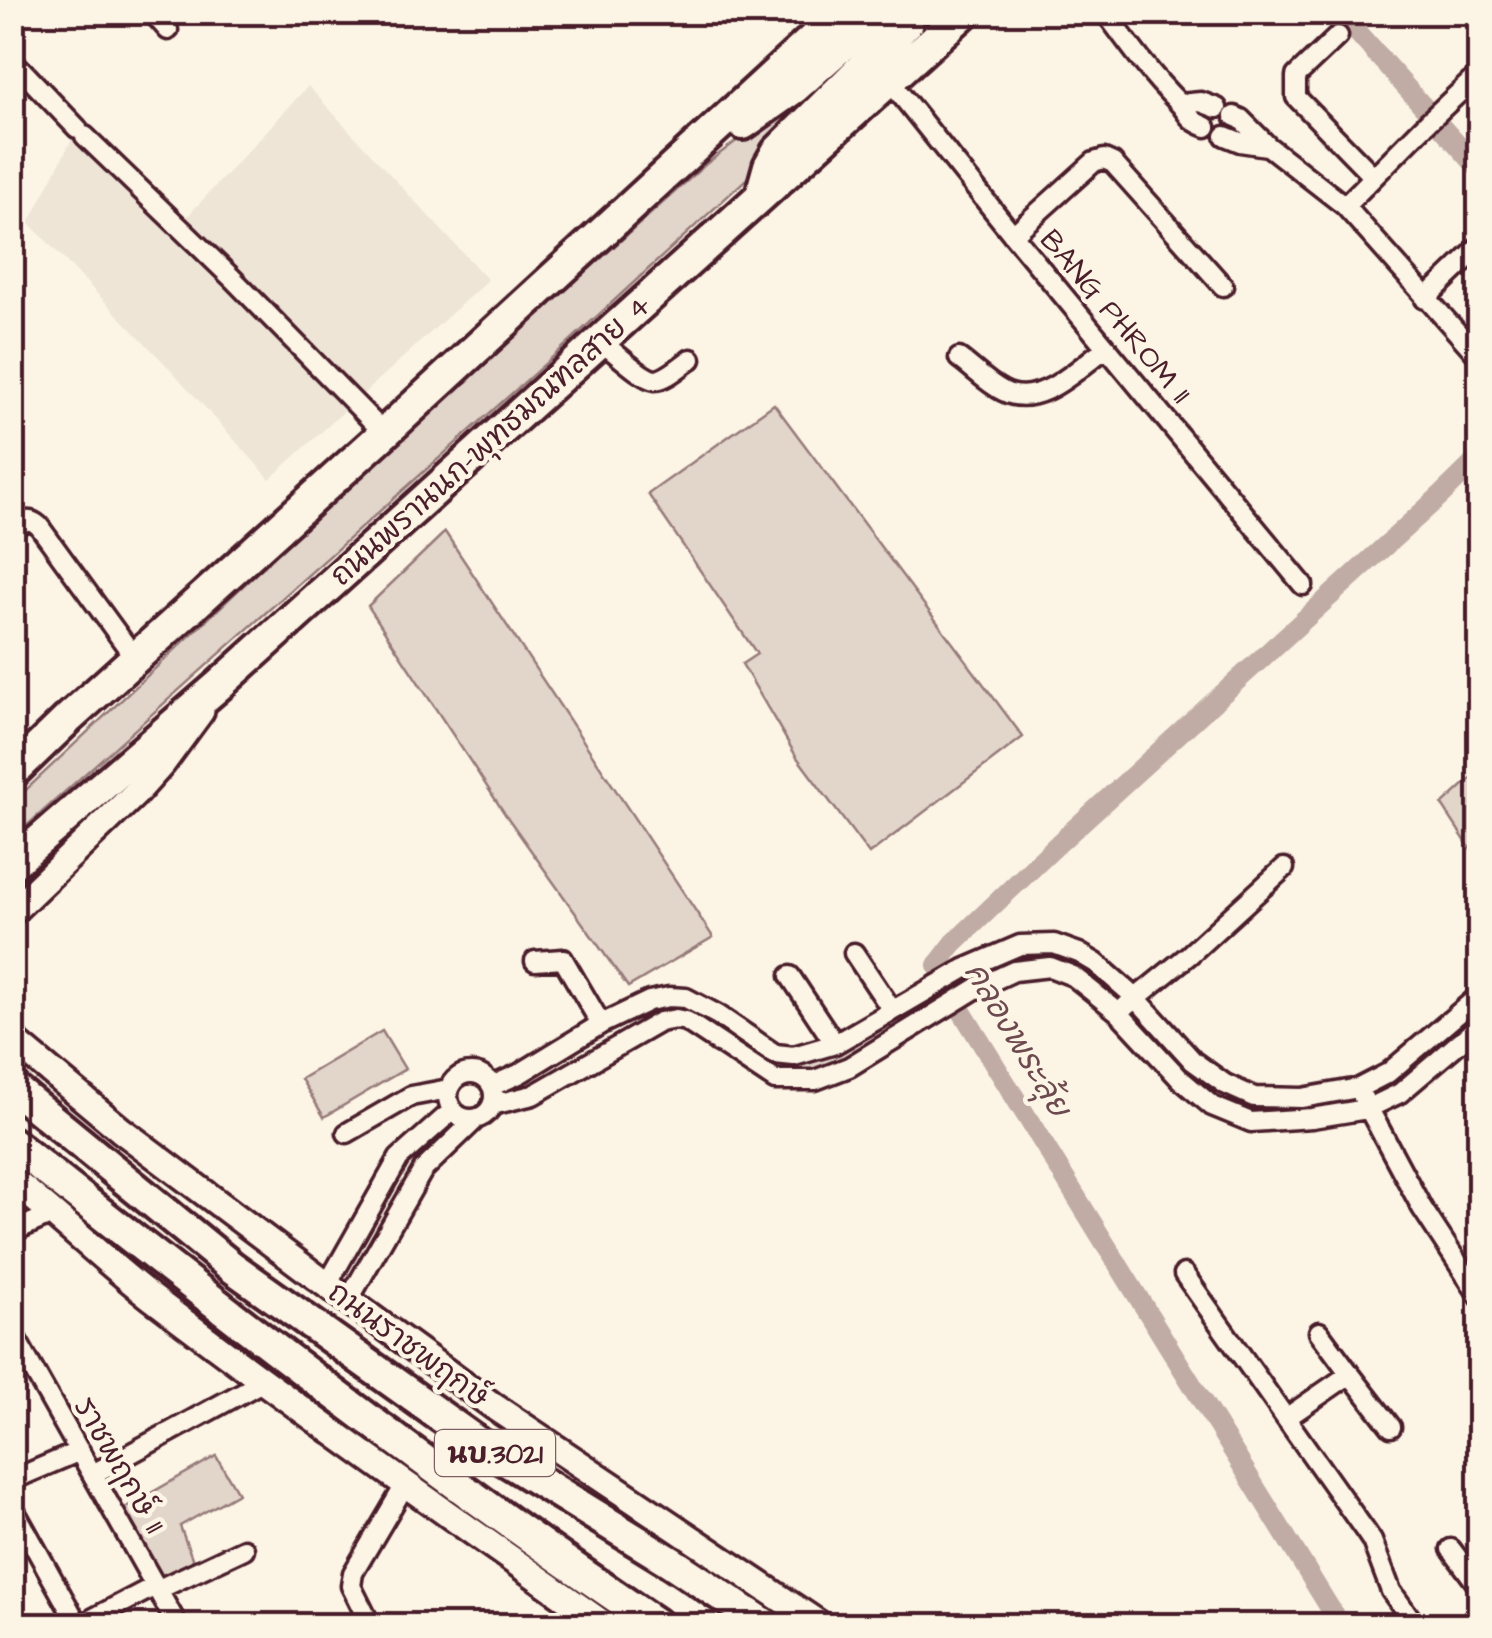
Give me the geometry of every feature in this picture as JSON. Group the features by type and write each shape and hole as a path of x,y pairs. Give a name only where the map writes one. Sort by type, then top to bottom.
{"main road":[{"path":"703,140 727,132 761,112 794,88 879,12"},
{"path":"761,196 777,152 898,34 907,23 906,12"},
{"name":"ถนนพรานนก-พุทธมณฑลสาย 4","path":"12,864 218,686 965,12"},
{"path":"12,773 703,140 832,15"},
{"path":"12,912 136,793 218,686"},
{"path":"12,760 69,718"},
{"name":"ถนนราชพฤกษ์","path":"12,1040 121,1130 348,1301 496,1408 822,1626"},
{"path":"12,1054 121,1130"},
{"name":"ถนนราชพฤกษ์","path":"12,1087 232,1267 478,1442 767,1626"},
{"name":"นบ.3021","path":"12,1143 202,1295 469,1492 660,1626"},
{"path":"12,1177 49,1209"},
{"name":"นบ.3021","path":"49,1209 146,1293 262,1382 606,1626"}],"street":[{"path":"152,12 168,30"},
{"path":"1105,12 1192,122 1206,127"},
{"path":"1338,36 1296,76 1296,97 1373,176"},
{"path":"12,60 384,433"},
{"path":"1345,206 1480,73"},
{"name":"BANG PHROM 11","path":"889,80 1304,585"},
{"path":"1180,104 1202,102 1241,119 1268,146 1345,206 1480,358"},
{"path":"1225,136 1268,146"},
{"path":"1013,235 1094,162 1104,159 1113,163 1224,286"},
{"path":"1425,299 1480,246"},
{"path":"600,340 653,380 691,359"},
{"path":"959,358 1004,392 1032,397 1045,392 1106,348"},
{"path":"12,530 26,520 39,526 134,658"},
{"path":"1118,1012 1284,868"},
{"path":"492,1096 484,1077 472,1073 456,1079 448,1097 453,1110 464,1118 483,1116 492,1096 519,1074 601,1024 649,1001 686,998 775,1054 794,1056 836,1044 960,971 1020,945 1054,944 1096,964 1136,998 1193,1061 1225,1084 1254,1097 1302,1098 1359,1088 1388,1073 1480,995"},
{"path":"854,954 892,1010"},
{"path":"535,961 563,959 601,1024"},
{"path":"492,1096 533,1096 660,1022 676,1019 686,1021 775,1080 814,1080 849,1068 974,990 1014,971 1050,967 1073,976 1118,1012 1180,1079 1217,1110 1251,1122 1367,1109 1400,1093 1480,1025"},
{"path":"960,971 974,990"},
{"path":"790,976 836,1044"},
{"path":"932,989 944,1010"},
{"path":"627,1012 642,1033"},
{"path":"1359,1088 1422,1208 1480,1297"},
{"path":"347,1133 412,1096 449,1089"},
{"path":"327,1285 398,1158 453,1110"},
{"path":"348,1301 423,1170 476,1118"},
{"path":"12,1232 49,1209"},
{"path":"1184,1274 1372,1542 1392,1590 1416,1626"},
{"name":"ราชพฤกษ์ 11","path":"12,1332 178,1626"},
{"path":"1320,1332 1390,1426"},
{"path":"1286,1418 1350,1374"},
{"path":"92,1474 262,1382"},
{"path":"12,1480 80,1452"},
{"path":"372,1626 351,1586 353,1573 405,1485"},
{"path":"12,1506 72,1614"},
{"path":"95,1626 92,1619 244,1549"},
{"path":"1451,1549 1480,1588"}],"shaded area":[{"path":"888,19 754,172 556,354 13,838 13,802 381,456 706,164"},
{"path":"308,86 488,280 270,479 29,223 74,135 184,220"},
{"path":"774,404 1023,737 869,854 796,756 742,664 757,654 648,494"},
{"path":"445,532 713,937 628,987 505,814 368,606"},
{"path":"1479,771 1479,862 1442,805"},
{"path":"924,1000 931,1009 831,1065 813,1071 779,1068 780,1060 815,1058 847,1047"},
{"path":"1138,1009 1213,1085 1344,1097 1346,1108 1267,1116 1225,1105 1190,1080 1158,1048 1130,1016"},
{"path":"382,1031 405,1069 324,1117 301,1079"},
{"path":"216,1456 238,1493 180,1526 195,1566 163,1578 123,1509"}],"waterway":[{"path":"1339,12 1480,170"},
{"name":"คลองพระลุ้ย","path":"1341,1626 937,965 954,943 1060,842 1480,457"}]}
